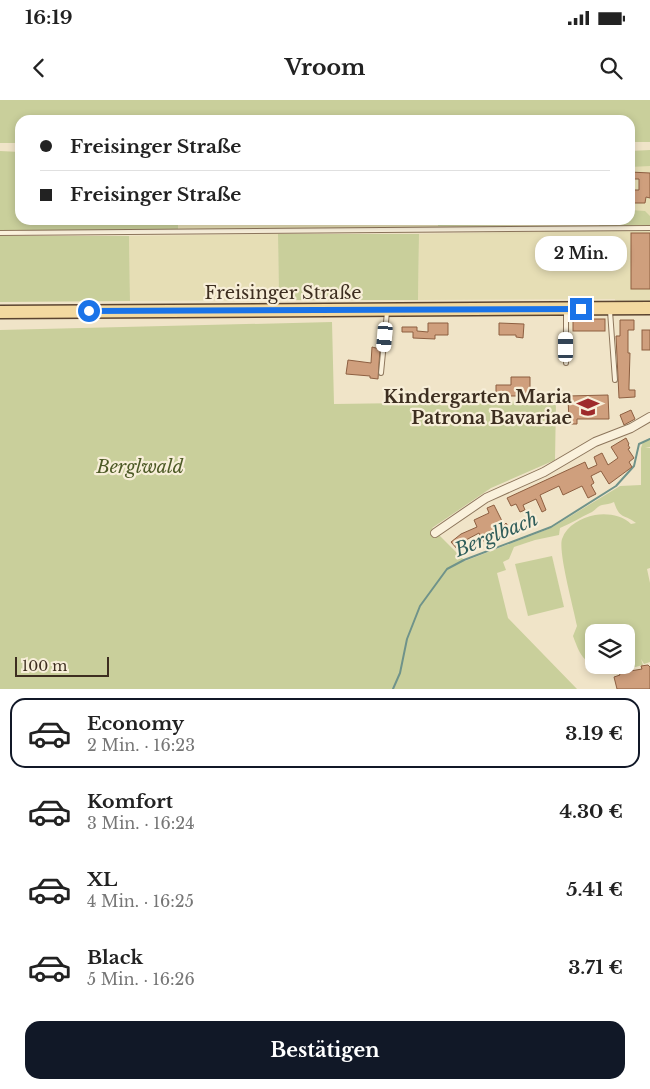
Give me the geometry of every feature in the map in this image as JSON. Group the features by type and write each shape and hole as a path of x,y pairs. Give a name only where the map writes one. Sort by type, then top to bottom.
{"main road":[{"name":"Freisinger Straße","path":"0,312 650,308"}],"street":[{"path":"435,533 486,498 544,472 595,442 631,428 650,417"}],"lane":[{"path":"0,234 650,228"},
{"path":"610,308 615,380"},
{"path":"566,309 566,362"},
{"path":"382,373 387,310"}],"shaded area":[{"path":"635,153 650,153 650,309 616,311 615,299 418,300 419,234 597,230 178,231 178,225 635,225"},
{"path":"278,234 279,300 130,301 129,236"}],"green space":[{"path":"0,100 650,100 650,142 635,142 635,115 15,115 15,143 0,143"},
{"path":"650,150 650,166 635,167 635,151"},
{"path":"0,151 15,152 15,225 178,225 178,231 0,232"},
{"path":"635,210 645,211 650,216 650,227 599,226 635,225"},
{"path":"438,225 522,225 438,226"},
{"path":"278,234 419,234 418,300 279,300"},
{"path":"0,236 129,236 130,301 0,302"},
{"name":"Berglwald","path":"332,322 334,404 556,401 555,460 491,488 432,528 465,561 551,528 620,486 641,485 641,448 643,442 650,438 650,447 645,448 650,448 650,568 647,569 650,583 650,662 644,664 641,659 643,665 635,667 635,624 585,624 585,659 573,636 577,626 564,568 562,539 567,530 575,523 595,515 614,515 631,524 636,523 620,514 614,502 601,506 560,528 559,535 514,547 509,559 503,562 506,570 497,573 508,618 577,689 0,689 0,330"},
{"path":"552,556 564,607 528,616 515,564"}],"building":[{"path":"635,172 650,173 650,198 646,197 645,203 635,203 635,190 639,190 639,179 635,179"},
{"path":"631,233 650,233 650,289 631,289"},
{"path":"573,319 605,319 605,331 573,331"},
{"path":"620,320 634,320 634,330 628,330 628,353 630,353 629,390 635,390 635,397 619,398 616,336 620,336"},
{"path":"428,323 448,323 448,335 435,335 435,339 413,338 413,332 402,332 402,327 417,327 417,331 428,332"},
{"path":"499,323 524,324 523,338 516,337 516,335 499,335"},
{"path":"642,330 650,330 650,350 642,350"},
{"path":"372,347 380,349 378,379 370,378 370,376 346,374 348,360 371,363"},
{"path":"511,377 530,377 530,396 496,396 496,385 511,385"},
{"name":"Kindergarten Maria Patrona Bavariae","path":"608,395 609,419 577,419 577,424 569,424 568,396"},
{"path":"631,410 635,419 624,425 620,415"},
{"path":"626,438 630,448 628,449 634,458 629,462 632,467 609,484 601,471 591,476 594,483 591,485 596,494 588,498 582,486 563,495 559,486 540,495 546,510 542,512 536,499 523,505 525,510 520,512 516,504 511,506 507,498 585,462 588,469 597,465 594,457 602,453 608,465 618,458 611,447"},
{"path":"494,505 504,525 506,523 509,528 502,531 505,537 498,540 496,535 483,541 479,533 466,540 468,542 458,550 451,542 461,534 477,527 474,520 489,513 487,508"},
{"path":"648,665 650,667 650,689 617,689 614,677 620,674 635,674 635,670 642,669 641,666"}],"waterway":[{"name":"Berglbach","path":"393,689 400,673 407,639 420,606 447,569 464,560 551,527 616,486 634,466 639,444 650,439"}],"place":[{"name":"Kindergarten Maria Patrona Bavariae","path":"588,407"}],"route":[{"path":"89,311 581,309"}]}
